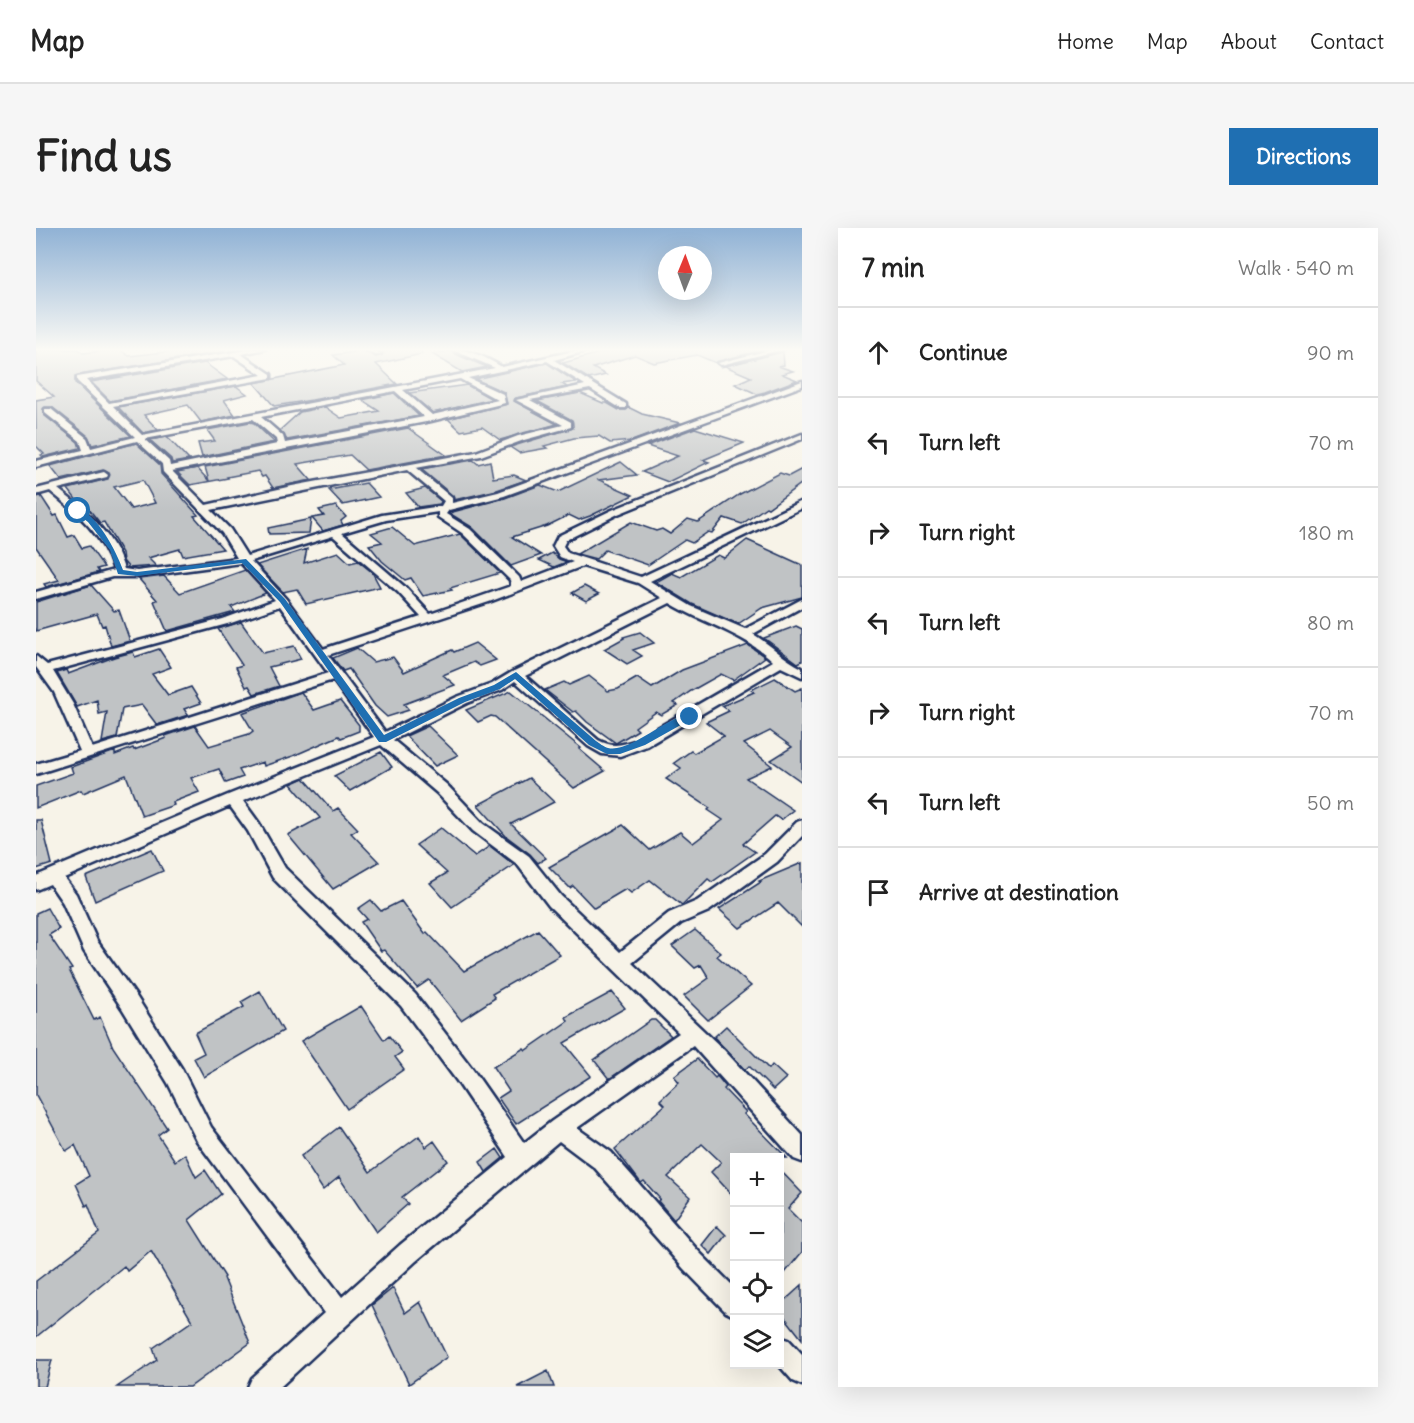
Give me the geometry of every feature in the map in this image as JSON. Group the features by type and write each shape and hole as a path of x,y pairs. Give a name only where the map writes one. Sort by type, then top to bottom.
{"street":[{"path":"109,405 119,403"},
{"path":"36,464 139,438 320,403"},
{"path":"413,403 430,418"},
{"path":"166,470 496,403"},
{"path":"202,509 408,466 478,454 521,438 567,427 568,424 529,403"},
{"path":"618,403 622,406"},
{"path":"36,596 120,572 137,574 244,560 385,517 444,508 501,494 750,403"},
{"path":"109,405 166,463 166,470 202,509 226,531 244,560 282,601 383,740 442,789 478,827 523,860 555,901 693,1035 771,1115 802,1151"},
{"path":"48,411 84,440 88,451"},
{"path":"254,415 280,438 282,446"},
{"path":"802,436 615,512 562,538 558,546 564,555 642,581 687,608 745,634 764,646 781,662 802,673"},
{"path":"408,466 449,500 441,515 466,531 514,579 518,587"},
{"path":"36,492 105,475"},
{"path":"51,488 91,520 113,550 120,572"},
{"path":"642,581 802,504"},
{"path":"335,533 402,590 427,617"},
{"path":"320,654 427,617 488,600 582,562"},
{"path":"340,1314 204,1134 175,1076 129,1002 90,946 70,899 45,879 232,799 383,740 462,700 497,687 516,675 671,598"},
{"path":"88,754 68,706 41,664 217,624 282,601"},
{"path":"745,634 802,602"},
{"path":"516,675 592,743 607,751 620,751 642,743 664,729 690,717 781,662"},
{"path":"36,769 334,675"},
{"path":"232,799 254,826 279,873 408,1000 464,1074 522,1159"},
{"path":"620,962 675,918 704,906 755,870 771,858 802,826"},
{"path":"262,1386 408,1253 559,1128 693,1035"},
{"path":"559,1128 603,1160 692,1261 730,1299"},
{"path":"784,1354 802,1372"}],"building":[{"path":"36,403 96,403 131,436 92,445 88,436 52,407 45,407 44,415 78,442 80,448 43,457 41,455 44,454 36,446"},
{"path":"140,403 226,403 235,415 201,422 188,405 144,415 158,430 143,433 118,407"},
{"path":"271,403 292,403 274,406"},
{"path":"367,403 405,403 419,416 287,440 280,430 300,412 325,407 341,418 379,411"},
{"path":"421,403 475,403 433,413"},
{"path":"518,403 557,424 500,440 482,427 461,431 448,419"},
{"path":"541,403 607,403 619,410 626,410 628,407 642,414 680,423 632,441 610,443 599,436 574,438 544,446 547,448 519,453 510,447 573,428 572,420"},
{"path":"250,422 274,442 202,457 198,443 215,441 207,430"},
{"path":"408,428 446,455 366,470 350,455 297,464 311,480 273,488 265,476 262,477 258,471 190,485 177,472 197,468 209,481 205,467"},
{"path":"695,428 744,443 703,460 709,462 668,482 642,472 678,456 647,446"},
{"path":"166,437 189,460 172,463 171,459 150,440"},
{"path":"136,443 160,465 161,474 198,515 194,516 223,549 183,556 180,549 148,558 156,566 129,568 123,561 122,553 104,522 100,523 84,503 78,502 68,489 108,479 109,473 103,470 61,480 50,466","holes":["143,480 155,503 131,509 114,487"]},
{"path":"473,460 478,464 490,461 493,478 514,475 526,480 497,490 454,500 453,496 421,469"},
{"path":"621,462 637,475 599,480 633,495 579,520 569,515 547,526 512,537 541,555 511,566 472,527 449,513 505,498 540,485 558,492"},
{"path":"802,469 802,483 768,508 766,507 742,524 724,518 712,533 708,532 692,543 685,540 648,565 605,550 596,559 577,554 631,522 656,531 662,529 670,534 688,519 698,522 740,494 780,473 789,476"},
{"path":"366,483 379,497 343,505 329,490"},
{"path":"425,488 441,501 440,504 418,507 406,493"},
{"path":"41,496 54,516 57,515 68,537 74,535 82,548 89,546 104,567 97,569 99,572 46,587 44,584 59,580 36,547 36,497"},
{"path":"336,506 346,517 341,521 343,525 323,531 312,518 324,516 319,510"},
{"path":"311,519 309,533 269,534 268,528"},
{"path":"392,527 415,546 460,534 500,573 450,588 452,590 423,596 411,578 405,580 382,561 369,545 382,542 371,533"},
{"path":"747,540 802,565 802,597 762,608 738,624 692,604 656,582 672,573 681,577 718,555 724,558"},
{"path":"307,549 304,563 338,552 350,563 358,561 372,572 380,587 306,604 297,589 283,592 257,565"},
{"path":"552,553 567,562 554,567 539,560"},
{"path":"245,570 266,593 231,607 235,612 167,631 154,601 157,600 139,579 164,576 180,593"},
{"path":"91,585 114,611 119,610 130,641 111,646 105,625 102,626 97,614 36,631 36,602"},
{"path":"584,586 599,594 586,601 572,593"},
{"path":"241,622 263,653 294,646 301,659 269,667 279,686 254,694 249,686 246,687 236,667 242,665 218,629"},
{"path":"796,626 802,629 802,661 798,663 764,638"},
{"path":"640,632 654,643 633,650 642,656 627,664 604,649 623,637"},
{"path":"475,643 496,660 480,666 474,662 443,675 455,685 404,704 409,710 387,717 375,706 349,669 343,671 333,658 357,648 373,662 393,657 404,672 452,650 454,652"},
{"path":"748,645 765,657 733,680 721,674 691,691 674,703 678,705 661,715 656,712 635,727 638,730 616,743 545,690 564,682 569,685 589,676 608,691 618,689 637,678 652,688 682,670"},
{"path":"159,649 171,667 152,674 168,695 191,687 201,703 184,709 188,715 157,725 142,705 122,709 117,738 102,742 107,712 99,714 97,700 77,707 57,673 66,670 68,674 114,657 133,652 135,657"},
{"path":"775,678 795,691 802,688 802,782 771,760 792,747 770,731 744,744 772,766 746,778 793,810 781,820 775,816 743,844 755,852 712,882 708,879 682,905 650,880 631,893 626,889 594,908 573,886 570,888 549,867 623,825 650,850 680,832 693,843 723,820 708,810 710,808 666,779 681,768 674,763 691,751 694,753 724,736 706,722 729,711 722,706 754,692 751,690"},
{"path":"511,691 581,748 579,749 605,771 574,788 495,717 491,716 478,722 466,710"},
{"path":"301,692 314,710 340,701 359,725 359,731 341,738 339,736 264,766 263,762 239,770 243,777 226,783 219,769 191,778 199,792 173,802 174,805 142,816 126,775 83,793 81,790 36,808 36,786 73,773 71,767 115,751 115,755 133,748 134,750 195,726 209,746 249,734 253,731 242,713"},
{"path":"428,726 458,755 435,766 406,736"},
{"path":"381,752 392,767 350,791 334,776"},
{"path":"304,778 333,811 338,808 358,829 351,833 379,862 333,889 288,835 320,818 291,784"},
{"path":"529,778 554,802 511,824 546,858 538,863 506,836 478,805"},
{"path":"36,820 41,820 52,864 36,869"},
{"path":"441,828 475,856 490,846 514,865 452,907 430,883 447,873 416,845"},
{"path":"152,849 163,871 95,901 86,877"},
{"path":"802,863 802,927 778,903 740,928 719,909 761,882 759,881"},
{"path":"371,900 381,911 401,901 425,934 427,932 464,971 538,930 560,955 492,994 495,998 461,1020 429,980 417,988 384,950 381,951 361,922 367,919 358,909"},
{"path":"47,908 59,929 49,935 72,969 69,970 94,1020 100,1017 113,1047 167,1128 158,1135 175,1161 185,1154 196,1177 205,1170 221,1194 189,1220 225,1277 250,1343 190,1387 117,1387 157,1360 153,1348 192,1321 151,1251 127,1271 124,1266 36,1337 36,1281 99,1233 88,1204 86,1206 76,1184 89,1176 75,1145 66,1151 36,1095 36,913"},
{"path":"695,930 721,953 717,956 751,986 708,1020 684,996 709,978 701,965 695,968 672,946"},
{"path":"260,991 283,1031 204,1077 194,1058 204,1053 195,1033 244,1007 241,1002"},
{"path":"612,992 625,1008 564,1043 591,1076 516,1124 498,1098 509,1091 493,1067 524,1048 526,1050 568,1021 566,1017"},
{"path":"361,1006 384,1040 389,1036 402,1052 395,1057 404,1069 347,1109 301,1041"},
{"path":"651,1020 655,1020 671,1036 609,1079 594,1060"},
{"path":"726,1026 769,1069 772,1065 786,1078 773,1090 749,1066 745,1070 714,1037"},
{"path":"697,1059 715,1078 717,1076 726,1087 724,1089 746,1112 744,1114 782,1153 730,1153 730,1193 711,1172 721,1162 702,1144 668,1177 690,1197 674,1220 658,1201 660,1199 644,1181 641,1183 615,1149 665,1105 660,1100 679,1082 674,1076"},
{"path":"339,1127 370,1172 419,1136 426,1147 434,1141 448,1161 402,1197 408,1204 376,1232 339,1177 323,1190 301,1156"},
{"path":"497,1149 503,1158 486,1172 480,1162"},
{"path":"784,1174 802,1193 788,1209 802,1223 802,1252 784,1274"},
{"path":"717,1226 726,1235 711,1254 702,1245"},
{"path":"802,1285 802,1339 784,1316 784,1301"},
{"path":"393,1288 405,1313 420,1302 447,1357 409,1384 372,1305"},
{"path":"36,1360 52,1360 45,1387 36,1387"},
{"path":"548,1371 554,1387 517,1387"}],"route":[{"path":"78,511 91,520 96,531 113,550 120,572 137,574 244,560 282,601 383,740 462,700 497,687 516,675 592,743 607,751 620,751 642,743 664,729 690,717"}]}
